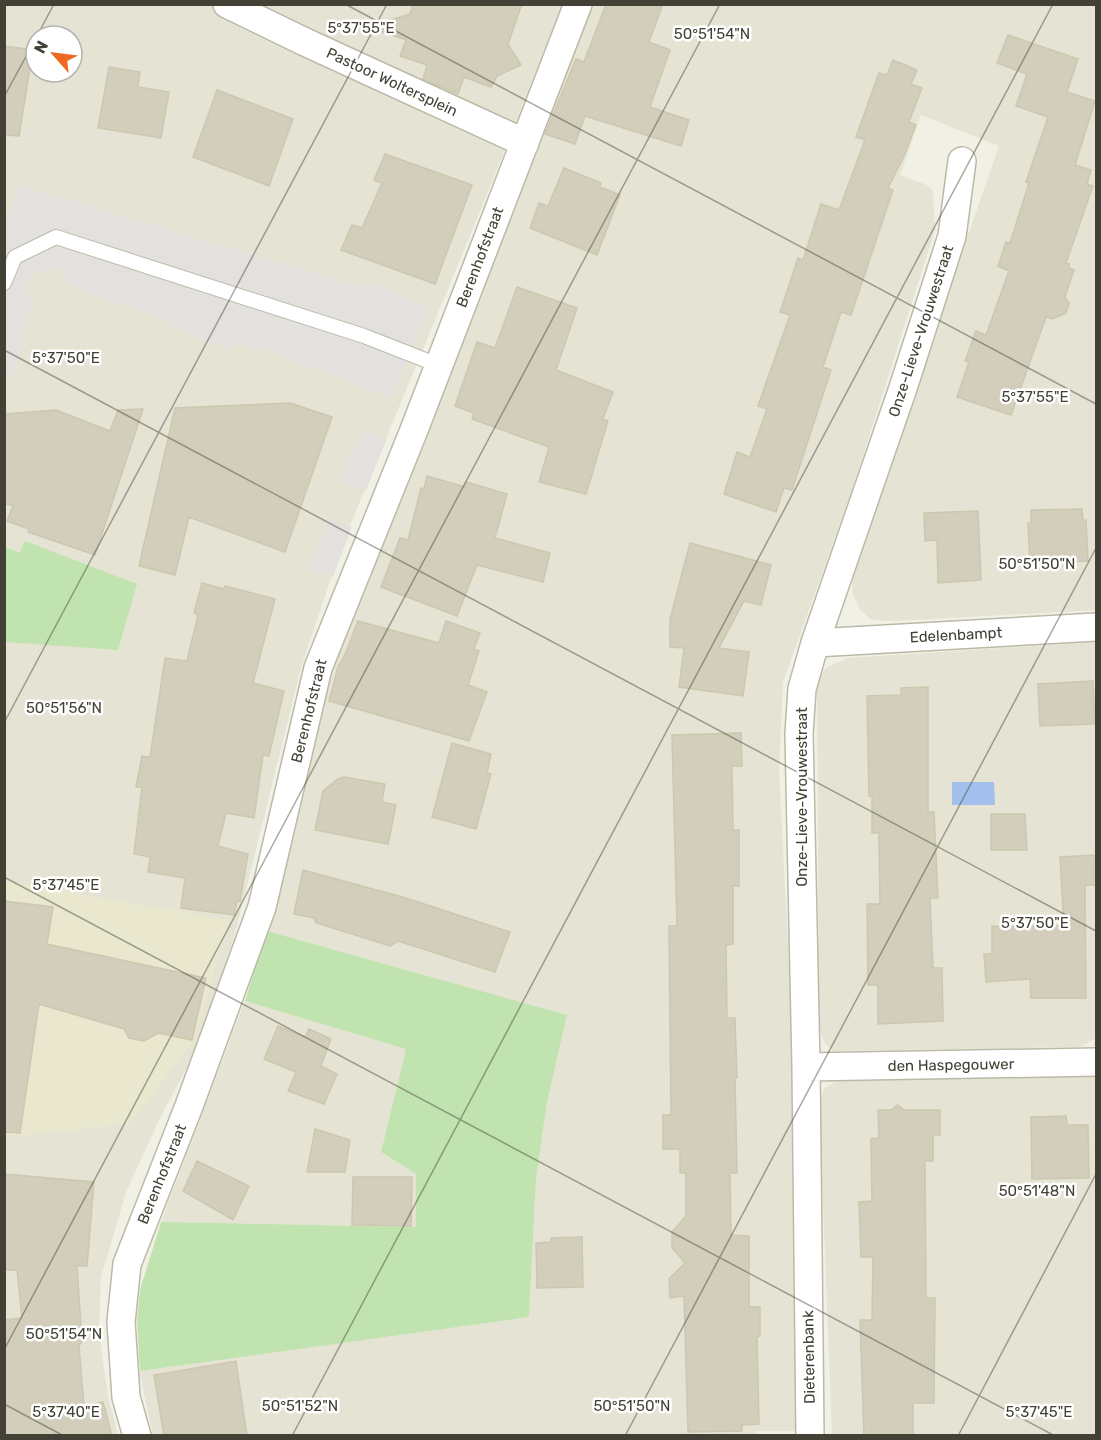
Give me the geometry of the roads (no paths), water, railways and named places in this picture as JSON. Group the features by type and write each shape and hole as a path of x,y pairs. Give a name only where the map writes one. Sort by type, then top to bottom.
{"street":[{"name":"Pastoor Woltersplein","path":"227,4 525,144"},
{"name":"Berenhofstraat","path":"136,1436 126,1398 121,1322 127,1264 194,1095 262,907 318,668 578,4"},
{"name":"Onze-Lieve-Vrouwestraat","path":"808,1279 799,734 802,688 815,643 903,388 952,236 962,161"},
{"name":"Edelenbampt","path":"815,643 1096,627"},
{"name":"den Haspegouwer","path":"806,1066 1096,1062"},
{"name":"Dieterenbank","path":"808,1279 810,1436"}],"lane":[{"path":"4,283 15,257 56,237 364,336 438,364"}],"water":[{"path":"952,782 994,782 995,805 952,805"}]}
